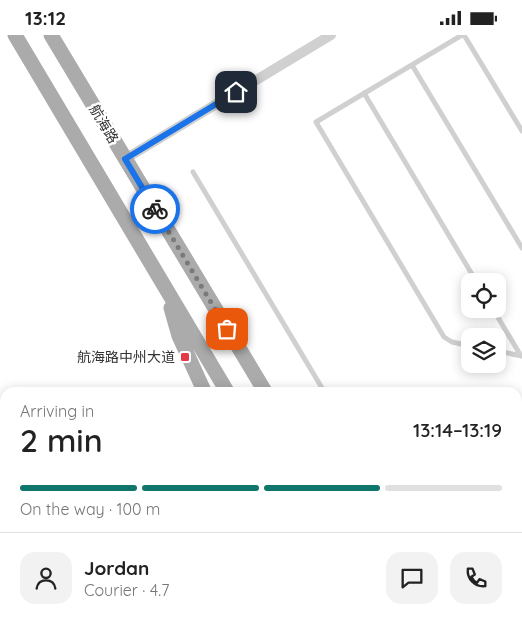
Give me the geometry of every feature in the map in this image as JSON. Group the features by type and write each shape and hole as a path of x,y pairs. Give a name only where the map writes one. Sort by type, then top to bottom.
{"main road":[{"path":"15,35 224,387"},
{"name":"航海路","path":"53,36 262,387"},
{"path":"166,290 179,336 202,387"}],"street":[{"path":"125,159 331,35"}],"lane":[{"path":"461,344 452,342 444,337 316,122 463,35 522,131"},
{"path":"412,65 522,248"},
{"path":"364,93 471,273"},
{"path":"193,172 320,387"},
{"path":"498,318 521,356"},
{"path":"506,353 521,356"}],"way so far":[{"path":"155,209 227,329"}],"place":[{"name":"航海路中州大道","path":"185,357"}],"route":[{"path":"155,209 125,159 236,92"}]}
